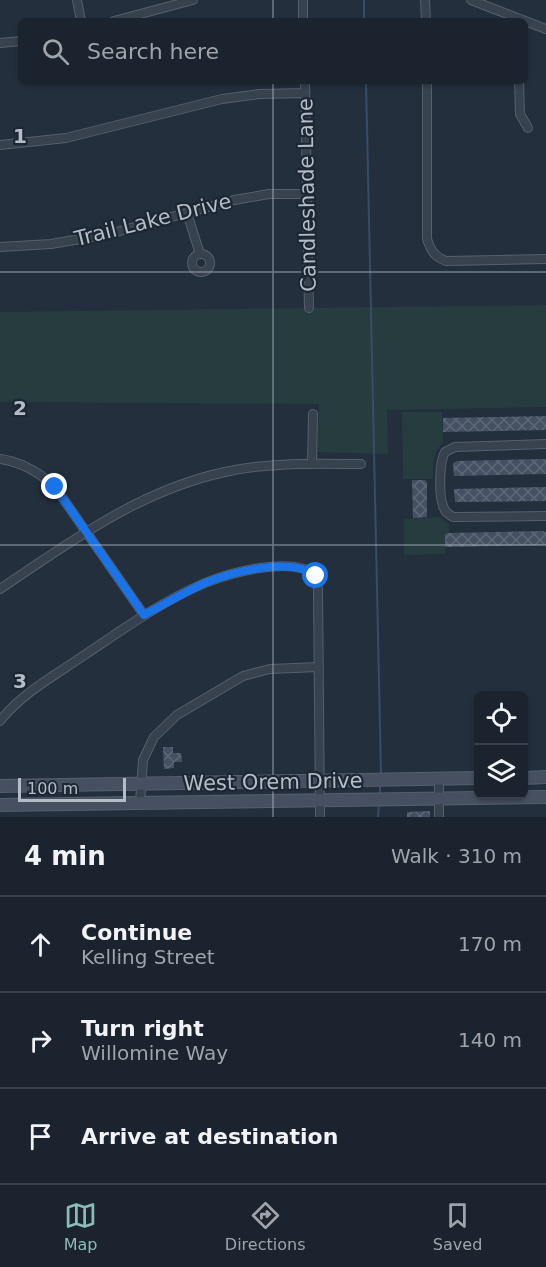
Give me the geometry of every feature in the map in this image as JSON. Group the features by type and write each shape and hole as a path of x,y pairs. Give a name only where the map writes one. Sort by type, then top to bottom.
{"main road":[{"path":"528,778 546,777"},
{"name":"West Orem Drive","path":"0,786 474,778"},
{"path":"206,783 206,802"},
{"path":"88,804 89,785"},
{"name":"West Orem Drive","path":"0,805 546,796"}],"street":[{"path":"77,0 80,18"},
{"path":"125,18 193,0"},
{"path":"303,0 303,18"},
{"path":"425,0 426,18"},
{"path":"471,0 518,18"},
{"path":"528,22 546,29"},
{"path":"0,43 18,41"},
{"name":"Candleshade Lane","path":"305,84 309,308"},
{"path":"427,84 427,239 436,257 446,261 546,259"},
{"path":"519,84 520,114 528,128"},
{"path":"0,145 66,138 222,99 260,94 305,93"},
{"name":"Trail Lake Drive","path":"0,247 51,244 109,234 234,200 268,194 307,194"},
{"path":"188,213 200,254"},
{"path":"312,464 313,414"},
{"path":"546,444 451,448 443,454 441,462 442,502 449,515 461,518 546,516"},
{"path":"0,459 20,464 44,477 63,496 144,615"},
{"path":"0,588 87,531 143,500 178,485 225,472 265,466 361,464"},
{"path":"0,721 26,694 144,615 205,583 246,570 296,567 309,569 316,576 318,589 320,817"},
{"path":"141,803 143,760 154,737 177,715 243,676 270,669 319,667"},
{"path":"439,779 439,817"}],"green space":[{"path":"546,305 546,407 387,410 388,454 317,452 319,404 0,402 0,312"},
{"path":"402,412 442,412 443,443 435,455 433,479 403,479"},
{"path":"439,517 449,524 449,534 445,534 445,554 404,555 404,519"}],"building":[{"path":"546,416 546,430 443,432 443,418"},
{"path":"546,459 546,474 454,476 453,463 457,461"},
{"path":"412,480 425,480 427,483 427,517 413,518"},
{"path":"546,487 546,501 455,502 454,489"},
{"path":"546,532 546,545 445,547 445,534 449,533"},
{"path":"163,747 173,747 173,753 181,753 182,762 174,762 174,768 164,769"},
{"path":"430,811 430,817 407,817 407,812"}],"waterway":[{"path":"364,0 364,18"},
{"path":"366,84 381,774"},
{"path":"380,783 380,795"},
{"path":"378,817 379,804"}],"route":[{"path":"55,487 144,615 205,583 246,570 296,567 309,569 316,576"}]}
